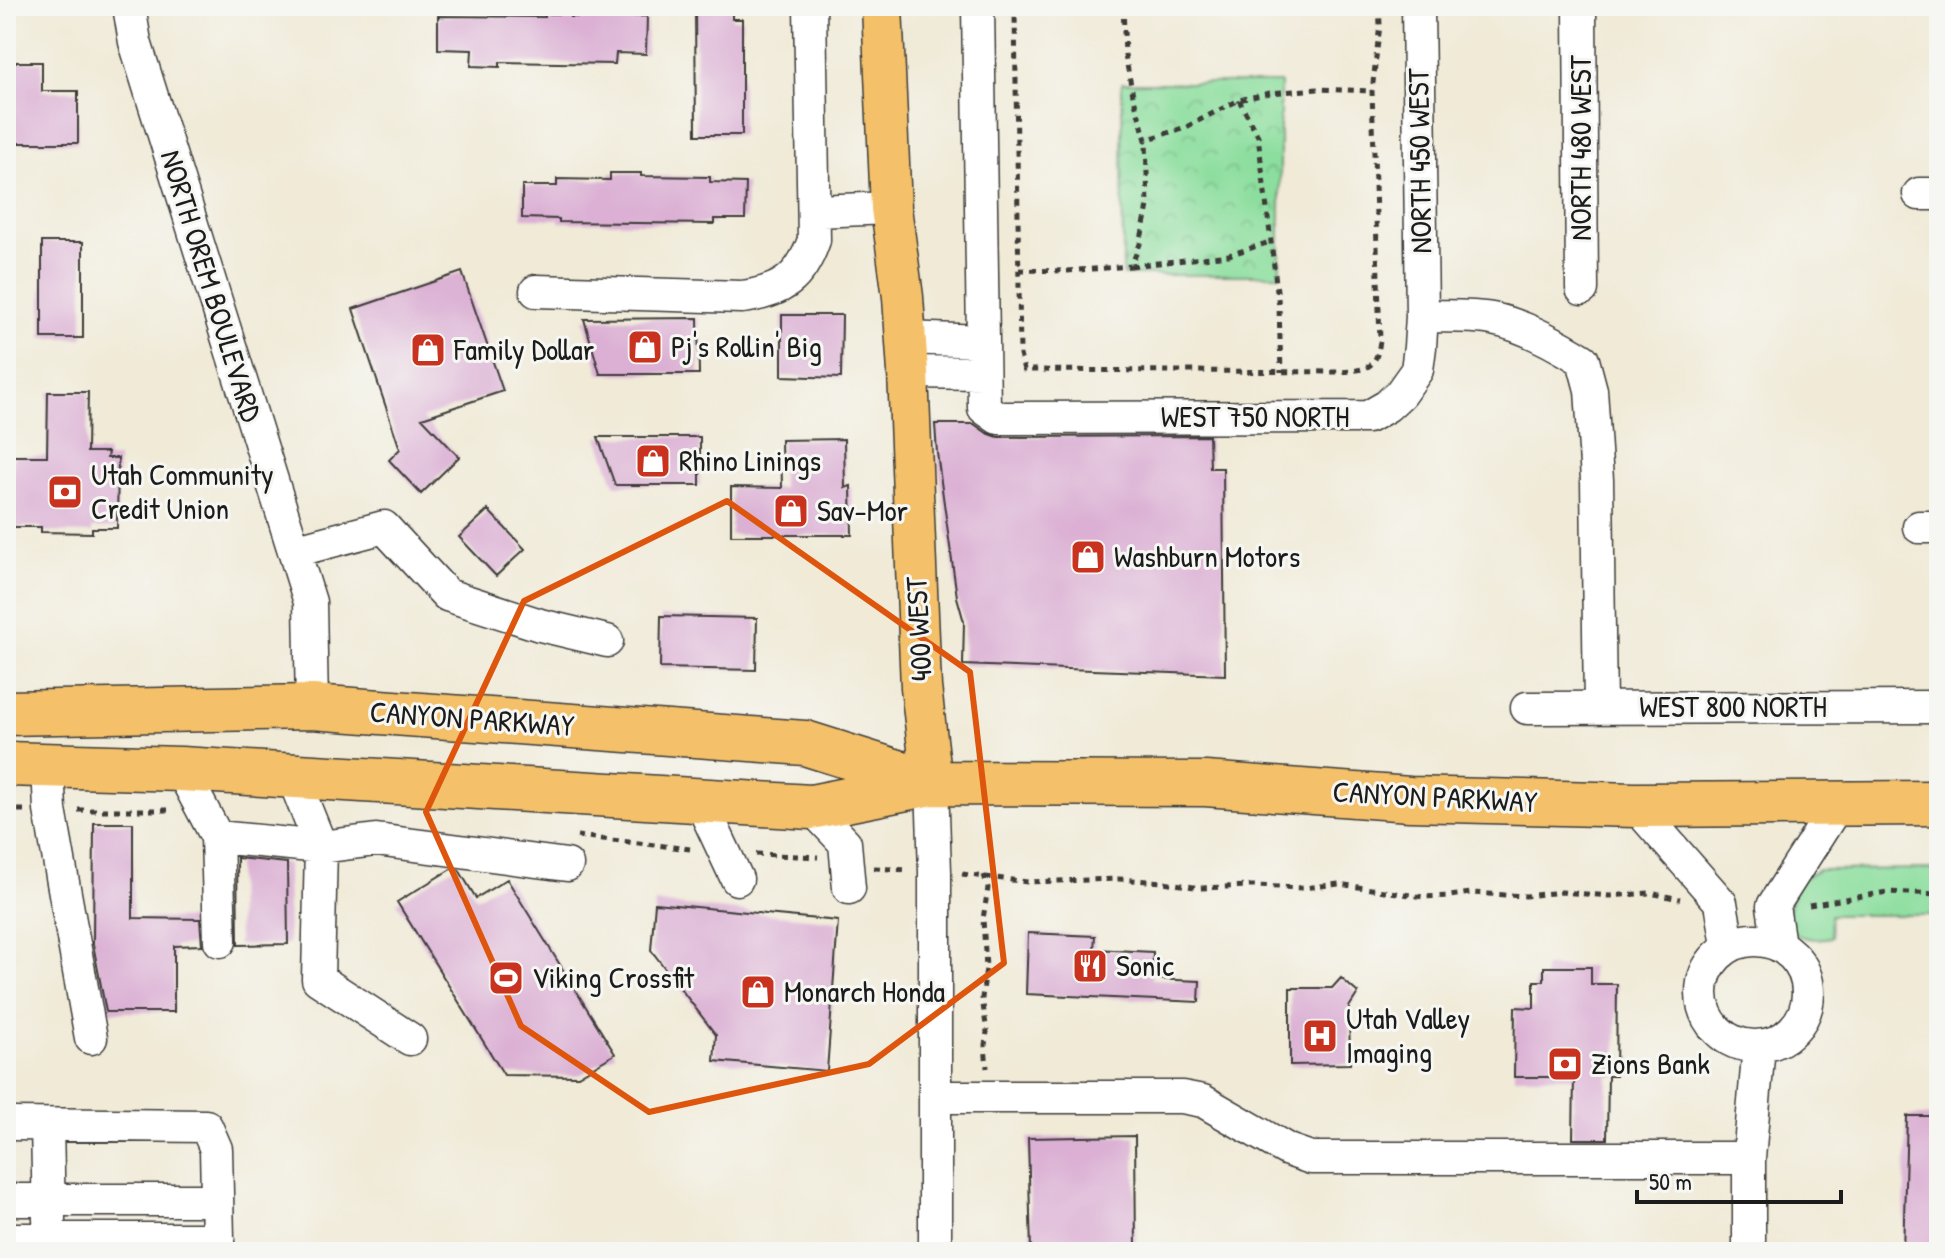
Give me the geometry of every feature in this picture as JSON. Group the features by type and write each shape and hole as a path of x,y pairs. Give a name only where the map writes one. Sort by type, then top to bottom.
{"highway":[{"name":"CANYON PARKWAY","path":"6,713 312,707 805,743 932,783"},
{"name":"CANYON PARKWAY","path":"27,765 181,769 811,807 932,783 1205,784 1410,799 1635,805 1939,803"}],"main road":[{"name":"400 WEST","path":"882,6 891,208 907,355 921,687 932,783"}],"street":[{"name":"NORTH OREM BOULEVARD","path":"129,6 135,42 310,602 312,707"},
{"path":"536,291 742,297 764,294 786,283 802,267 814,240 815,211 810,6"},
{"path":"907,355 983,357 978,6"},
{"name":"NORTH 450 WEST","path":"1418,6 1422,316"},
{"name":"NORTH 480 WEST","path":"1580,6 1582,289"},
{"path":"815,211 891,208"},
{"path":"1422,316 1490,318 1515,325 1583,360 1591,390 1597,480 1600,707"},
{"name":"WEST 750 NORTH","path":"983,357 984,408 998,418 1368,417 1400,394 1417,370 1422,316"},
{"path":"294,551 384,527 447,595 540,625 607,641"},
{"name":"WEST 800 NORTH","path":"1527,708 1939,707"},
{"path":"27,765 50,810 91,1038"},
{"path":"181,769 217,837 220,941"},
{"path":"293,777 321,847 318,979 410,1039"},
{"name":"400 WEST","path":"932,783 935,872 935,1252"},
{"path":"700,800 737,879"},
{"path":"1779,945 1773,906 1838,804"},
{"path":"1635,805 1721,903 1728,945"},
{"path":"811,807 845,843 849,888"},
{"path":"217,837 321,847 376,840 567,865"},
{"path":"1751,939 1779,945 1794,956 1804,970 1809,988 1805,1012 1795,1028 1777,1041 1759,1046 1729,1040 1715,1028 1703,1005 1704,976 1713,960 1728,945 1751,939"},
{"path":"1749,1252 1749,1158 1759,1046"},
{"path":"935,1097 1182,1097 1203,1101 1288,1150 1311,1158 1749,1158"},
{"path":"6,1239 218,1245 216,1149 206,1126 12,1124"},
{"path":"47,1125 49,1239"},
{"path":"6,1200 217,1200"}],"path":[{"path":"1017,6 1020,355 1024,370 1281,372 1367,369 1377,358 1380,341 1372,91 1380,25 1379,6"},
{"path":"1123,6 1125,55 1146,140 1148,206 1140,244 1131,266"},
{"path":"1146,140 1186,127 1239,100 1270,93 1318,89 1372,91"},
{"path":"1239,100 1258,136 1279,307 1281,372"},
{"path":"1019,270 1067,271 1131,266 1229,255 1270,242"},
{"path":"986,1074 987,1032 982,998 986,968 983,919 988,888 984,875 1028,882 1118,879 1200,888 1303,888 1339,884 1423,897 1470,893 1526,896 1561,892 1609,896 1650,893 1691,902"},
{"path":"1807,905 1887,892 1939,894"}],"highlighted area":[{"path":"727,501 970,672 1004,963 869,1064 649,1112 521,1026 426,812 524,601"}],"green space":[{"path":"1122,83 1280,83 1280,275 1123,275"},
{"path":"1939,869 1939,915 1830,915 1831,937 1818,939 1806,938 1784,928 1796,882 1818,870"}],"building":[{"path":"695,6 732,6 732,19 742,19 742,135 696,135"},
{"path":"545,14 570,14 570,17 647,16 646,54 616,53 615,64 500,62 500,67 471,66 472,50 438,49 438,16 545,17"},
{"path":"6,62 42,62 42,91 78,91 78,143 6,143"},
{"path":"610,173 710,177 710,182 746,183 745,219 714,219 714,224 559,222 559,219 522,218 522,186 557,186 557,179 610,180"},
{"path":"42,242 83,242 83,338 42,338"},
{"name":"Family Dollar","path":"462,272 503,391 422,418 459,457 421,494 389,460 400,449 353,309"},
{"path":"782,315 842,315 841,378 782,376"},
{"name":"Pj's Rollin' Big","path":"698,318 699,374 600,374 584,319"},
{"name":"Utah Community Credit Union","path":"48,392 88,392 87,452 108,452 107,458 118,458 117,528 92,528 92,533 41,532 41,527 12,527 13,456 47,456"},
{"name":"Washburn Motors","path":"935,424 974,424 998,437 1209,436 1210,468 1223,468 1225,675 963,665 964,622 957,597"},
{"name":"Rhino Linings","path":"598,437 700,437 700,485 615,485"},
{"name":"Sav-Mor","path":"844,439 845,488 851,486 852,535 731,535 731,487 782,488 781,440"},
{"path":"488,510 525,549 496,576 459,537"},
{"path":"661,616 757,618 756,670 660,668"},
{"path":"94,823 133,823 133,918 200,919 202,945 174,946 174,1012 106,1012 93,944"},
{"path":"237,858 287,863 288,944 238,945"},
{"name":"Viking Crossfit","path":"451,869 459,870 476,898 507,879 615,1054 578,1076 504,1075 397,902"},
{"name":"Monarch Honda","path":"655,903 838,921 827,1071 714,1061 716,1035 651,950"},
{"name":"Sonic","path":"1028,933 1095,936 1094,949 1153,952 1152,979 1200,981 1199,1002 1026,994"},
{"name":"Zions Bank","path":"1544,967 1591,967 1591,984 1617,984 1616,1076 1608,1076 1607,1139 1573,1139 1574,1077 1514,1077 1515,1007 1534,1008 1534,981 1544,981"},
{"name":"Utah Valley Imaging","path":"1341,978 1358,993 1349,1007 1350,1064 1290,1065 1290,988 1332,988"},
{"path":"1907,1116 1939,1116 1939,1252 1903,1252"},
{"path":"1135,1136 1136,1252 1031,1252 1028,1138"}],"place":[{"name":"Pj's Rollin' Big","path":"645,347"},
{"name":"Family Dollar","path":"428,350"},
{"name":"Rhino Linings","path":"653,461"},
{"name":"Utah Community Credit Union","path":"65,492"},
{"name":"Sav-Mor","path":"791,511"},
{"name":"Washburn Motors","path":"1088,557"},
{"name":"Sonic","path":"1090,966"},
{"name":"Viking Crossfit","path":"506,978"},
{"name":"Monarch Honda","path":"758,992"},
{"name":"Utah Valley Imaging","path":"1320,1036"},
{"name":"Zions Bank","path":"1565,1064"}]}
